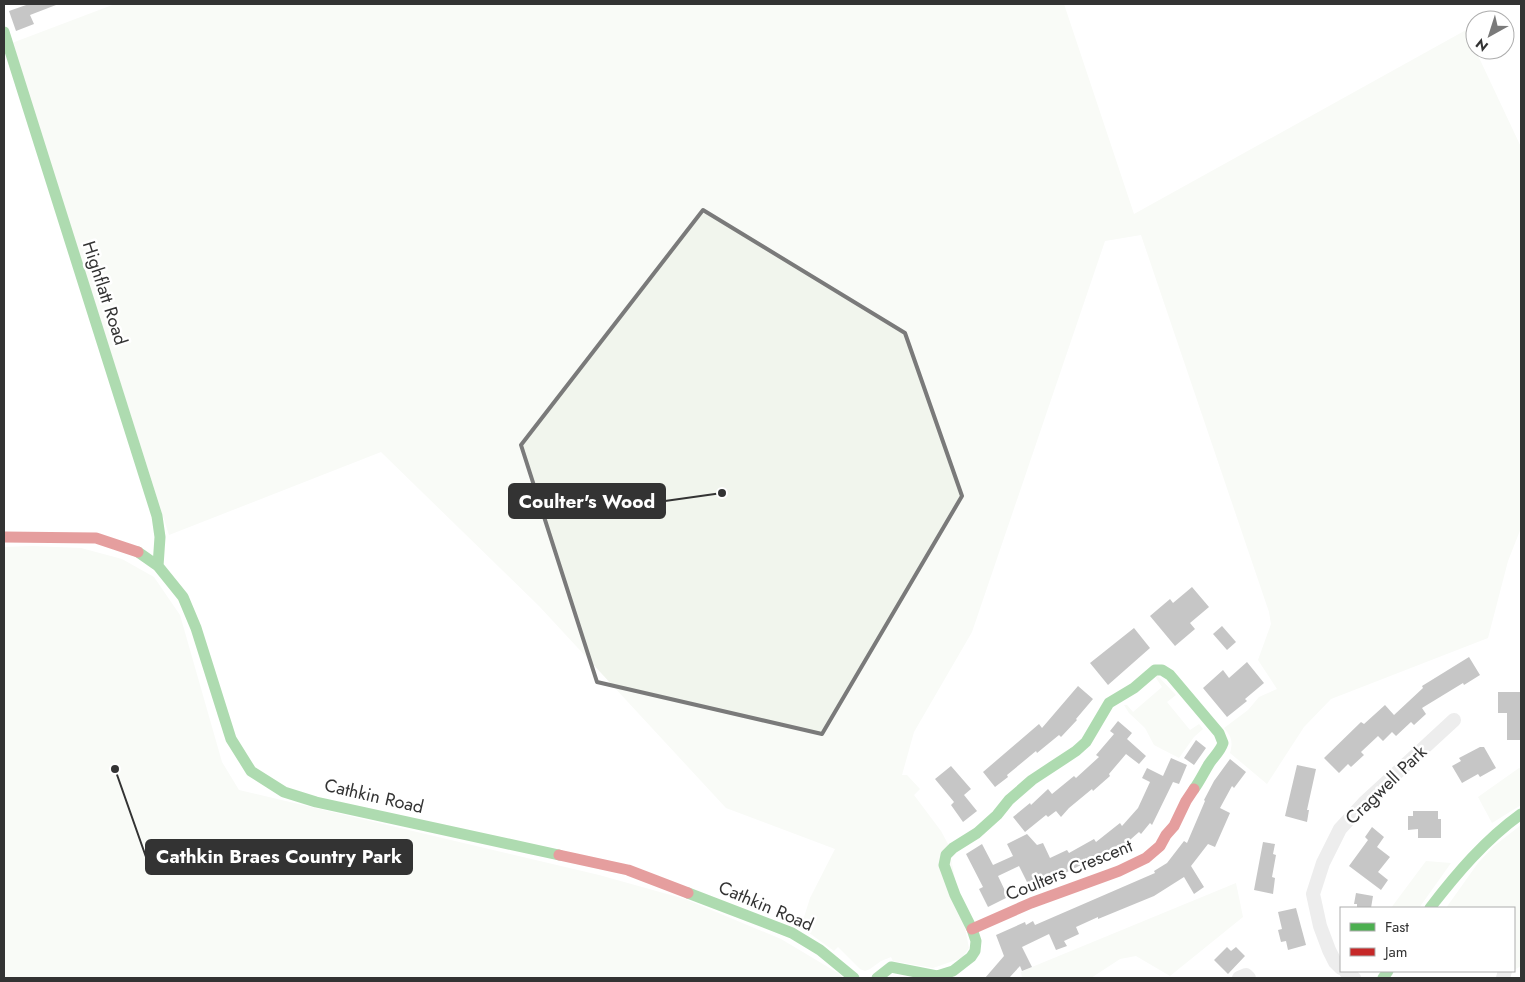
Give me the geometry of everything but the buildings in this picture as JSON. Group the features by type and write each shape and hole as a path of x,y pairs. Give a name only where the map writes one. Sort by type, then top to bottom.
{"street":[{"name":"Highflatt Road","path":"4,32 157,516 160,537 158,566"},
{"name":"Cathkin Road","path":"4,537 96,538 135,550 158,566 183,597 196,628 231,739 251,771 284,792 316,802 628,870 792,933 820,950 854,978"},
{"name":"Coulters Crescent","path":"877,978 891,968 936,976 953,971 971,958 975,950 976,941 955,895 944,865 946,855 953,848 977,833 997,815 1009,800 1032,780 1076,751 1086,742 1109,703 1134,688 1155,670 1162,670 1170,674 1218,732 1223,743 1220,751 1209,764 1204,775 1186,801 1174,826 1160,846 1135,864 1032,903 972,929"},
{"name":"Cragwell Park","path":"1340,967 1326,942 1320,926 1314,894 1323,863 1340,829 1364,803 1454,720"},
{"path":"1431,907 1475,852 1521,814"},
{"path":"1239,978 1246,975 1249,978"}],"highlighted area":[{"path":"703,210 905,333 962,496 822,734 597,682 521,445"}],"shaded area":[{"path":"115,4 1064,4 1134,214 1465,31 1465,60 1480,60 1521,147 1521,528 1508,561 1488,638 1331,699 1304,727 1267,784 1230,753 1231,740 1224,728 1248,710 1259,697 1277,689 1258,660 1271,624 1269,612 1141,235 1105,241 972,632 914,732 902,775 907,775 920,789 914,795 941,831 948,844 969,948 962,958 933,968 893,961 891,957 865,971 860,969 838,947 834,951 801,927 810,898 835,849 726,808 539,606 381,452 169,535 12,43"},
{"path":"4,547 81,548 122,559 154,577 180,615 222,762 239,790 599,875 685,899 781,939 838,973 843,978 4,978"},
{"path":"1156,674 1176,695 1167,702 1190,730 1199,724 1203,729 1194,737 1179,758 1154,745 1145,728 1129,713 1124,705 1127,705 1133,712 1162,687 1156,678"},
{"path":"1519,768 1521,769 1521,805 1492,823 1478,797"},
{"path":"1521,825 1521,966 1515,969 1515,907 1447,907 1478,863 1494,846"},
{"path":"1426,861 1451,863 1420,907 1392,907"},
{"path":"1236,883 1243,917 1170,976 1136,956 1120,959 1091,978 1022,978 1021,972 1032,967"}],"traffic: fast":[{"path":"4,32 157,516 160,537 158,566"},
{"path":"138,552 158,566 183,597 196,628 231,739 251,771 284,792 316,802 559,855"},
{"path":"877,978 891,967 937,976 953,971 971,957 975,951 976,941 955,895 944,865 946,855 953,848 977,833 997,815 1009,800 1032,780 1076,751 1086,742 1109,703 1134,688 1155,670 1162,670 1170,675 1219,733 1223,743 1194,789"},
{"path":"1431,907 1472,858 1495,835 1521,814"},
{"path":"688,893 792,933 820,950 854,978"},
{"path":"1383,978 1387,972"}],"traffic: jam":[{"path":"4,537 96,538 138,552"},
{"path":"972,929 1031,903 1119,871 1146,858 1160,846 1174,826 1194,789"},
{"path":"559,855 628,870 688,893"}],"place":[{"name":"Coulter's Wood","path":"722,493"},
{"name":"Cathkin Braes Country Park","path":"115,769"}]}
